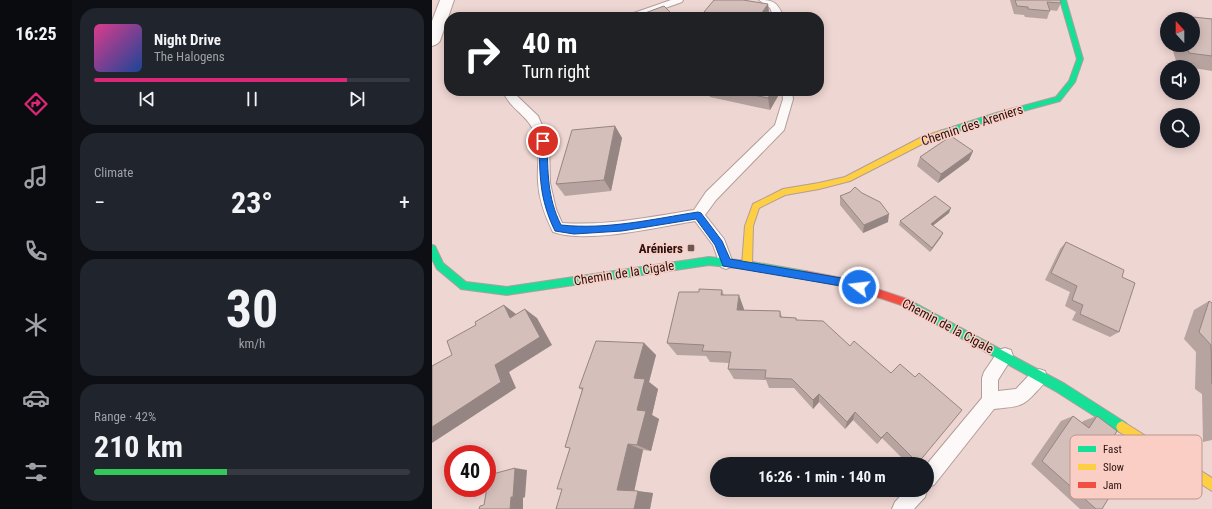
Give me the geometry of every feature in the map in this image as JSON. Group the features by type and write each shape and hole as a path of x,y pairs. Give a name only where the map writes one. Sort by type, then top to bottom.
{"street":[{"path":"432,41 448,0"},
{"name":"Chemin des Areniers","path":"747,265 749,226 756,206 782,192 819,186 847,179 925,139 999,115 1058,99 1072,82 1080,59 1063,0"},
{"name":"Chemin de la Cigale","path":"432,249 440,266 464,286 507,291 708,261 747,265 847,283 908,303 1061,388 1134,435"},
{"name":"Chemin de la Cigale","path":"1202,479 1212,485"}],"lane":[{"path":"645,12 679,0"},
{"path":"763,0 774,6 776,12"},
{"path":"510,96 534,119 543,141 544,183 549,209 558,228 574,230 622,228 698,215 711,196 780,127 788,96"},
{"path":"698,215 719,243 726,263"},
{"path":"934,469 990,401 990,378 1005,356"},
{"path":"990,401 1020,397 1039,377"},
{"path":"902,509 912,497"}],"building":[{"path":"714,0 743,0 768,4 762,12 704,12"},
{"path":"1015,0 1060,0 1061,3 1047,2 1050,11 1028,9 1028,7 1017,6"},
{"path":"664,6 670,12 648,12"},
{"path":"1200,18 1212,19 1212,56 1189,53 1200,52"},
{"path":"758,96 769,96 768,98"},
{"path":"615,126 604,180 556,184 572,130"},
{"path":"951,136 973,151 941,174 920,157"},
{"path":"855,187 862,193 880,202 889,214 864,225 840,196 850,192"},
{"path":"935,196 951,208 931,224 943,233 932,248 900,221"},
{"path":"1066,242 1124,270 1122,277 1135,283 1119,332 1080,314 1083,305 1072,300 1077,286 1051,273"},
{"path":"699,289 722,290 721,295 739,295 737,310 780,311 780,317 796,318 796,320 823,321 850,346 854,341 891,373 900,364 915,377 919,373 962,410 923,457 912,457 887,432 881,438 855,412 847,422 819,394 813,400 792,379 765,378 766,370 728,369 731,352 702,351 704,345 667,343 679,292 699,292"},
{"path":"1209,301 1212,303 1212,384 1211,345 1199,332"},
{"path":"504,305 510,318 525,309 540,337 495,365 501,382 432,427 432,366 452,355 447,341 476,325 475,322"},
{"path":"596,341 644,343 634,378 645,379 637,410 646,411 637,445 628,444 617,490 638,491 634,509 556,509 562,489 557,489 570,448 565,447 583,388 579,388"},
{"path":"1073,416 1089,428 1097,416 1117,431 1115,435 1070,435 1070,486 1042,461"},
{"path":"515,468 513,497 511,497 510,509 479,509 480,506 484,505 485,497 496,497 496,473"},
{"path":"1085,499 1108,499 1102,509 1096,509"}],"traffic: fast":[{"path":"943,133 999,115 1058,99 1072,82 1080,59 1063,0"},
{"path":"432,249 440,266 464,286 507,291 709,261 747,265 805,275"},
{"path":"907,303 1061,388 1122,427"}],"traffic: slow":[{"path":"747,265 749,226 756,206 783,192 819,186 847,179 925,139 943,133"},
{"path":"1122,427 1134,435"},
{"path":"1202,479 1212,485"}],"traffic: jam":[{"path":"805,275 847,283 907,303"}],"place":[{"name":"Aréniers","path":"691,248"}],"route":[{"path":"543,141 544,183 549,209 558,228 574,230 622,228 698,215 719,243 726,263 747,265 847,283 859,287"}]}
